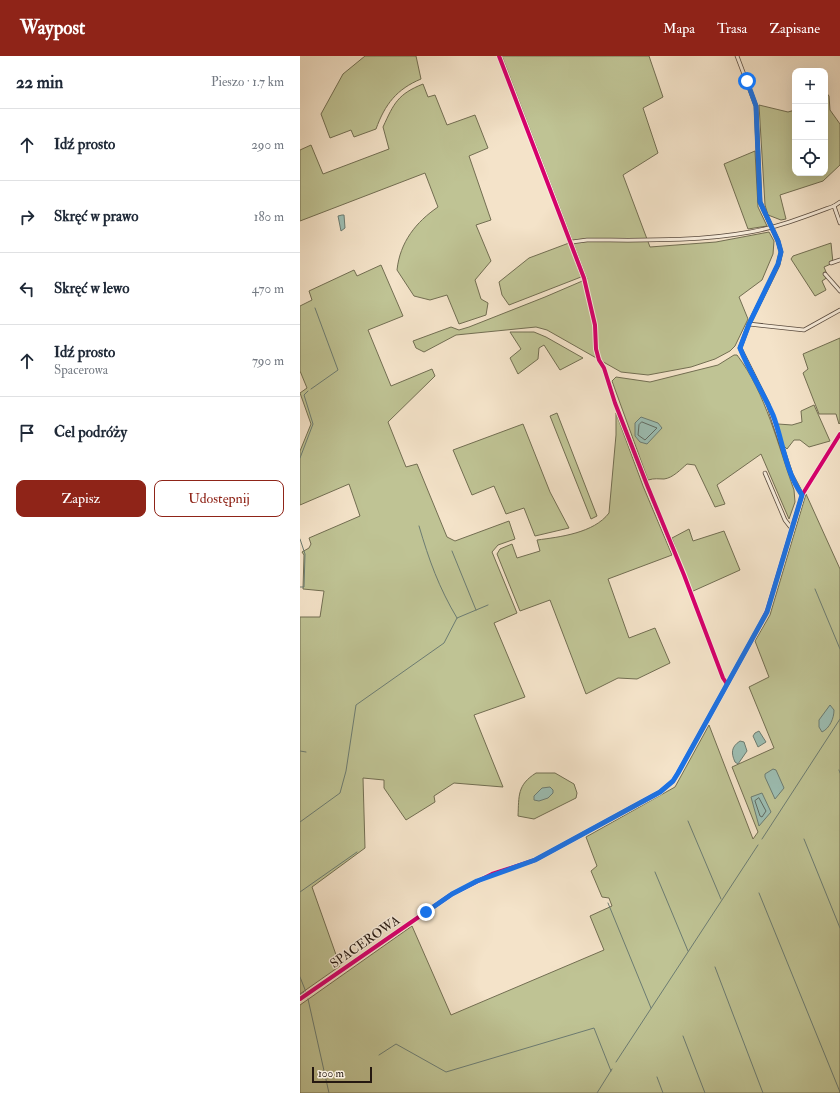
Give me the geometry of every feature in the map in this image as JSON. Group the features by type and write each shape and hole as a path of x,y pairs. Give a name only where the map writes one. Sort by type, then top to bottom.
{"street":[{"path":"499,56 572,242 590,301 595,325 596,350 604,368 646,486 684,575 723,678 727,684"},
{"path":"737,56 756,106 760,202 778,241 780,259 749,324 740,348 768,404 783,452 794,481 802,495"},
{"path":"572,242 587,240 714,238 771,228 834,206 840,202"},
{"path":"834,206 840,223"},
{"path":"831,263 840,260"},
{"path":"825,274 840,291"},
{"path":"749,324 804,330 840,310"},
{"name":"SPACEROWA","path":"300,999 452,894 492,874 535,860 660,792 673,781 767,612 802,495 840,434"},
{"path":"766,473 785,520 792,529"}],"green space":[{"path":"365,56 416,56 421,79 405,88 393,98 383,112 376,129 354,137 351,130 330,138 321,114 343,74"},
{"path":"502,56 649,56 663,97 643,108 658,153 623,175 650,247 716,242 769,232 774,241 773,254 762,280 739,297 748,319 735,346 730,351 715,359 691,367 648,375 621,372 547,330 536,327 456,335 424,352 416,348 413,341 451,327 459,330 469,327 587,279"},
{"path":"423,84 428,97 435,95 447,125 475,115 488,148 469,156 491,220 476,225 491,261 475,280 481,299 488,303 486,315 459,324 447,295 430,300 414,296 397,270 402,250 410,234 423,219 438,207 425,173 300,221 300,150 311,145 323,174 389,149 383,127 390,112 402,96"},
{"path":"828,95 830,110 840,124 840,165 823,181 780,195 786,219 781,220 768,215 765,205 759,105 788,112 792,111 792,176 828,176"},
{"path":"755,151 758,207 767,226 748,229 724,164"},
{"path":"569,243 581,277 509,305 502,295 499,282 529,258"},
{"path":"831,243 833,263 824,267 828,277 822,281 826,290 815,296 791,259 793,256"},
{"path":"381,265 403,316 368,330 391,386 432,369 435,376 388,422 406,467 417,464 447,537 455,541 509,521 515,539 498,545 492,552 517,613 494,623 525,697 474,715 503,787 454,783 434,796 435,802 406,820 384,788 384,780 363,778 365,848 312,887 340,966 300,994 300,617 320,617 324,591 303,589 304,555 302,552 309,548 311,544 309,538 360,516 349,484 300,505 300,451 311,424 300,393 307,388 300,371 300,306 312,300 309,291 354,270 357,276"},
{"path":"510,332 534,332 546,337 583,358 560,370 544,345 539,348 538,359 518,374 510,358 521,349"},
{"path":"840,338 839,424 836,414 819,414 803,373 808,369 803,354"},
{"path":"734,355 737,355 756,386 777,438 794,490 795,502 789,519 761,454 717,485 725,504 715,507 695,465 687,464 671,477 648,480 612,381 616,377 650,382 718,365"},
{"path":"814,405 830,441 809,447 800,440 794,440 787,449 783,445 778,424 792,425 802,422 801,411"},
{"path":"557,413 597,516 591,519 550,416"},
{"path":"616,413 643,486 672,555 608,579 629,638 655,628 670,663 637,679 618,678 586,694 550,600 520,611 497,554 500,549 512,544 517,558 540,551 537,540 586,530 603,520 609,513 616,435"},
{"path":"523,424 550,492 569,528 535,536 524,508 506,514 494,486 472,495 453,450"},
{"path":"806,494 840,569 840,1093 300,1093 300,1005 412,926 451,1015 604,950 590,916 612,906 609,898 602,897 591,871 597,866 586,837 675,787 709,725 753,839 758,832 732,767 774,748 749,687 769,677 755,641 770,615"},
{"path":"689,529 693,541 724,531 740,570 691,592 672,538"},
{"path":"536,773 555,773 574,784 577,793 576,798 534,819 518,816 519,797 522,787 530,777"}],"water":[{"path":"344,215 345,228 341,231 338,216"},
{"path":"641,417 658,423 662,428 647,444 640,442 635,436 635,423"},
{"path":"830,705 834,710 833,716 827,728 822,732 819,727 819,720"},
{"path":"759,731 766,742 758,747 753,736"},
{"path":"740,741 744,742 747,751 738,764 735,762 732,753 733,748"},
{"path":"773,769 776,770 784,788 775,799 765,777 765,774"},
{"path":"550,787 553,790 553,793 548,798 539,801 534,800 534,796 542,788"},
{"path":"762,793 771,812 759,826 751,797"}],"waterway":[{"path":"311,389 338,370 315,308"},
{"path":"300,458 313,424 304,395 308,391"},
{"path":"419,526 435,574 457,618"},
{"path":"300,539 305,554 304,587 300,587"},
{"path":"452,551 476,610"},
{"path":"815,589 840,649"},
{"path":"300,822 340,793 346,771 356,705 444,643 457,618 488,605"},
{"path":"762,839 840,719"},
{"path":"300,751 306,752"},
{"path":"688,821 721,899"},
{"path":"804,839 840,928"},
{"path":"616,1062 758,845"},
{"path":"300,892 357,852"},
{"path":"655,872 688,951"},
{"path":"759,893 840,1092"},
{"path":"608,903 651,1008"},
{"path":"715,967 763,1093"},
{"path":"300,977 306,992"},
{"path":"300,995 304,992"},
{"path":"308,999 329,1093"},
{"path":"379,1055 396,1044 446,1072 594,1028 611,1071"},
{"path":"683,1036 705,1093"},
{"path":"597,1093 612,1069"},
{"path":"657,1077 663,1093"}],"cycle path":[{"path":"499,56 584,278 595,325 596,349 599,360 604,368 615,403 684,575 723,678 727,684"},
{"path":"300,999 452,894 492,874 535,860 660,792 673,781 767,611 802,495 840,434"}],"route":[{"path":"426,912 452,894 477,881 492,874 535,860 660,792 668,786 678,773 767,612 802,495 791,474 768,404 740,348 749,324 778,264 781,252 778,241 763,212 760,202 756,106 747,81"}]}
